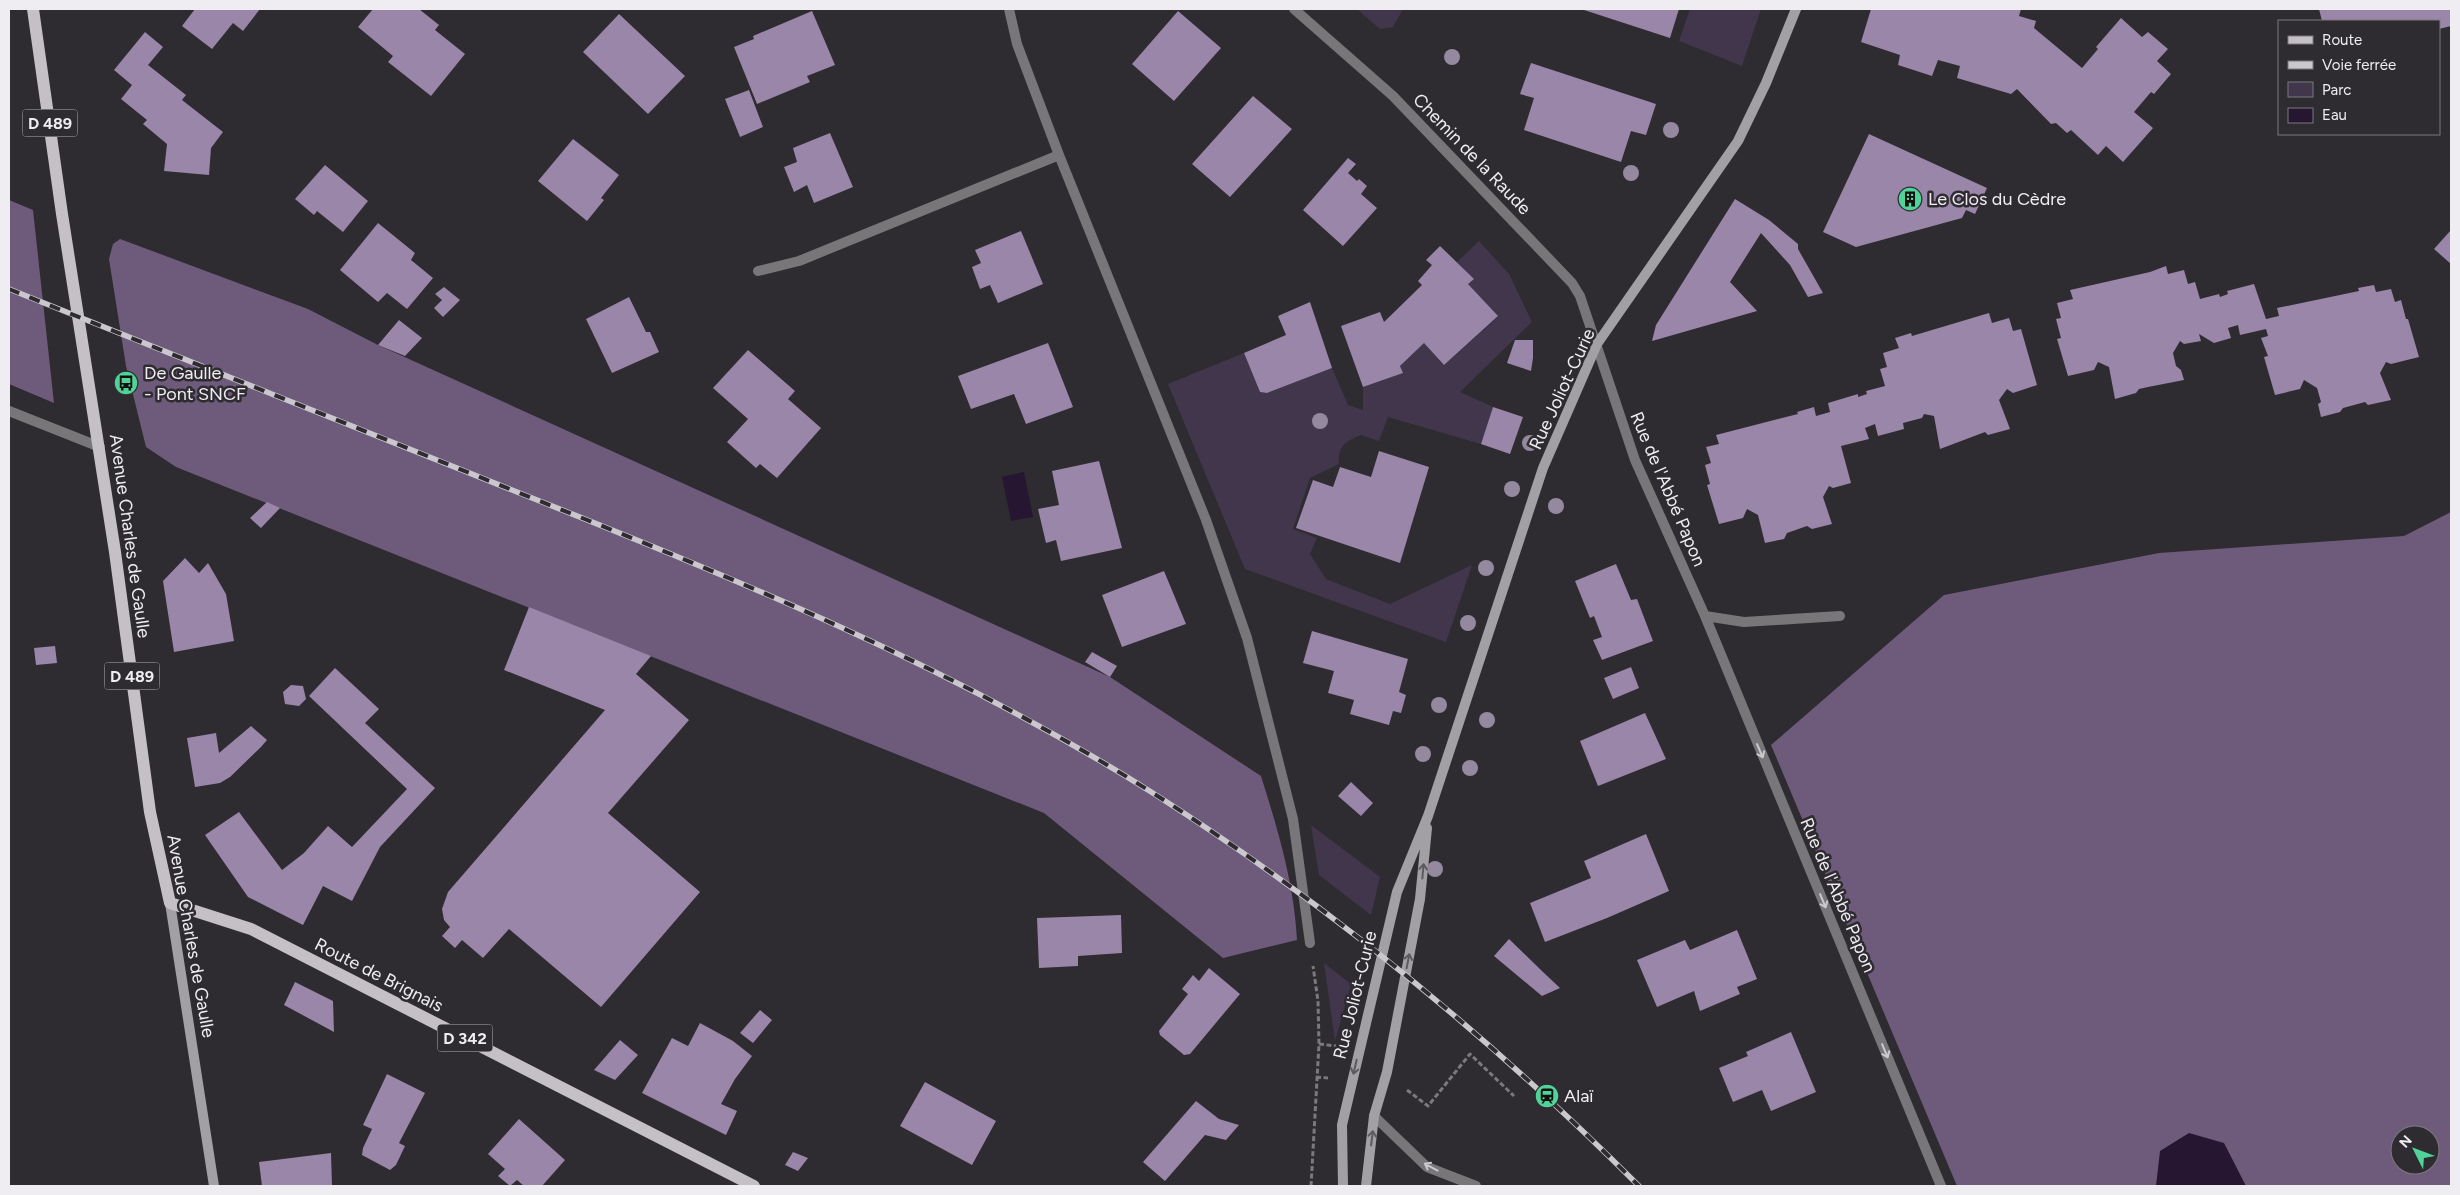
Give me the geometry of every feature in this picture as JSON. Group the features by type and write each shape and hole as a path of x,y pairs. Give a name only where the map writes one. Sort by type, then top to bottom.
{"main road":[{"name":"Avenue Charles de Gaulle","path":"32,9 64,230 100,447 150,812 170,903 214,1186"},
{"name":"Rue Joliot-Curie","path":"1343,1186 1342,1125 1351,1080 1397,892 1428,816 1540,476 1597,344 1738,141 1766,83 1796,9"},
{"name":"Rue Joliot-Curie","path":"1366,1186 1374,1116 1387,1072 1420,899 1428,816"},
{"name":"Route de Brignais","path":"170,903 251,929 754,1186"}],"street":[{"path":"1009,9 1018,44 1059,155 1206,520 1247,638 1293,819 1310,943"},
{"name":"Chemin de la Raude","path":"1294,9 1394,96 1572,283 1580,296 1597,344"},
{"path":"758,271 799,261 1059,155"},
{"name":"Rue de l'Abbé Papon","path":"1597,344 1635,460 1705,616 1941,1186"},
{"path":"9,411 100,447"},
{"path":"1705,616 1744,622 1840,616"},
{"path":"1374,1116 1427,1167 1476,1186"}],"path":[{"path":"1310,943 1318,1002 1319,1044 1311,1186"},
{"path":"1428,1106 1470,1054 1514,1096"}],"green space":[{"path":"1357,9 1403,9 1393,27 1380,29"},
{"path":"1690,9 1761,9 1742,66 1679,41"},
{"path":"1479,241 1509,274 1532,322 1460,392 1493,407 1481,444 1388,417 1379,441 1361,435 1346,442 1339,453 1339,464 1310,478 1293,529 1317,538 1310,554 1326,579 1390,604 1472,565 1446,642 1245,569 1168,384 1244,353 1260,392 1267,393 1332,368 1348,405 1363,410 1363,387 1403,373 1400,366 1424,343 1444,365 1498,317 1468,284 1473,279 1457,262"},
{"path":"1311,825 1380,877 1371,915 1319,875"},
{"path":"1324,963 1351,984 1335,1041"}],"shaded area":[{"path":"9,200 33,210 54,403 9,384"},
{"path":"120,239 308,309 378,345 1110,677 1261,776 1289,877 1297,940 1223,958 1044,813 176,467 146,447 126,366 109,259 113,244"},
{"path":"2451,512 2451,1186 1957,1186 1771,745 1944,595 2159,553 2404,536"}],"water":[{"path":"1024,472 1033,517 1011,521 1002,477"},
{"path":"2189,1133 2224,1143 2246,1186 2156,1186 2160,1151"}],"building":[{"path":"195,9 260,9 243,31 233,23 212,49 182,26"},
{"path":"373,9 419,9 439,25 435,30 465,54 431,96 388,62 393,56 358,27"},
{"path":"1581,9 1679,9 1670,38"},
{"path":"1871,9 2021,9 2019,16 2036,21 2034,28 2082,68 2098,49 2096,47 2121,18 2142,37 2148,32 2168,49 2157,61 2171,74 2154,94 2151,92 2134,112 2153,128 2123,162 2106,146 2098,155 2071,130 2067,133 2056,123 2051,124 2017,89 2011,94 1957,78 1960,66 1938,60 1932,76 1898,65 1900,55 1861,42"},
{"path":"2319,9 2451,9 2451,26 2440,29 2440,20 2322,20"},
{"path":"812,11 835,65 807,76 810,82 757,104 734,47 754,39 753,36"},
{"path":"1178,11 1221,48 1174,101 1132,64"},
{"path":"619,14 685,76 648,114 583,52"},
{"path":"145,32 163,47 148,65 186,95 182,100 223,132 211,148 209,175 164,171 167,144 143,124 147,120 121,99 132,85 114,70"},
{"path":"1531,63 1656,104 1646,135 1631,131 1621,162 1524,130 1534,98 1520,94"},
{"path":"749,90 763,127 740,137 725,99"},
{"path":"1253,96 1292,129 1230,197 1192,164"},
{"path":"830,133 853,187 814,203 807,185 794,192 784,167 797,162 793,148"},
{"name":"Le Clos du Cèdre","path":"1869,134 1987,188 1975,214 1966,210 1962,218 1856,247 1823,232"},
{"path":"573,139 619,175 601,198 604,200 587,221 538,181"},
{"path":"1348,158 1356,164 1348,173 1357,181 1359,179 1367,186 1361,194 1377,208 1343,246 1303,210"},
{"path":"325,165 368,201 343,232 317,211 314,215 295,199"},
{"path":"1735,199 1769,220 1798,244 1798,249 1823,293 1808,297 1790,265 1761,233 1730,282 1757,311 1652,341 1656,325"},
{"path":"378,223 415,253 411,260 433,278 407,309 387,293 378,302 340,270"},
{"path":"2451,230 2451,264 2434,249"},
{"path":"1021,231 1043,284 998,303 990,285 980,289 972,267 981,263 975,250"},
{"path":"1440,246 1474,279 1468,284 1498,316 1444,365 1424,343 1400,366 1403,373 1363,387 1341,326 1380,312 1384,322 1422,285 1418,281 1432,265 1426,260"},
{"path":"2166,266 2168,274 2184,270 2188,284 2195,282 2200,299 2219,294 2220,297 2228,294 2227,291 2254,284 2266,319 2279,316 2277,308 2359,291 2358,288 2374,285 2376,292 2391,289 2395,302 2401,300 2419,357 2391,364 2386,362 2380,373 2391,400 2368,405 2365,402 2321,417 2318,404 2321,402 2317,388 2304,380 2300,389 2275,395 2264,357 2268,356 2261,338 2268,336 2266,329 2240,335 2238,325 2228,328 2231,338 2214,343 2199,334 2201,341 2184,344 2180,341 2173,353 2176,366 2181,370 2184,380 2139,389 2136,393 2115,399 2109,367 2098,362 2094,370 2068,376 2057,339 2061,338 2056,319 2061,318 2057,303 2073,299 2070,290 2150,272"},
{"path":"444,287 460,300 443,317 434,308 442,300 435,294"},
{"path":"629,297 646,332 650,332 659,352 612,373 586,319"},
{"path":"1310,302 1332,368 1267,393 1260,392 1244,353 1286,335 1278,316"},
{"path":"1989,313 1992,323 2009,318 2013,331 2021,329 2037,385 2013,393 2007,389 1999,400 2010,429 1988,435 1985,432 1940,449 1934,416 1924,414 1922,418 1903,423 1904,429 1878,436 1875,424 1865,428 1869,439 1841,446 1851,483 1833,488 1829,486 1823,497 1832,524 1812,529 1807,526 1787,533 1784,539 1765,543 1758,515 1747,509 1743,518 1719,524 1707,485 1710,484 1705,465 1711,463 1706,447 1719,444 1716,435 1798,414 1797,412 1814,407 1816,416 1830,412 1828,403 1858,394 1858,397 1867,394 1866,391 1885,386 1880,369 1887,367 1883,353 1899,348 1895,338 1911,333 1912,336"},
{"path":"399,320 422,338 405,356 378,345"},
{"path":"1515,340 1533,340 1531,371 1507,363"},
{"path":"1048,343 1073,407 1026,424 1014,394 971,409 958,376"},
{"path":"748,350 795,391 788,399 821,428 777,478 760,464 756,468 727,442 748,419 713,388"},
{"path":"1493,407 1523,417 1510,454 1481,444"},
{"path":"1379,451 1429,467 1400,563 1296,528 1313,480 1333,487 1340,467 1371,477"},
{"path":"1099,461 1122,548 1061,561 1056,540 1046,543 1038,509 1059,505 1052,471"},
{"path":"267,502 280,508 261,528 250,518"},
{"path":"185,558 199,573 208,563 226,594 234,641 174,652 163,581"},
{"path":"1616,564 1631,600 1637,599 1653,641 1602,660 1593,640 1602,637 1594,616 1590,618 1575,581"},
{"path":"1164,571 1186,624 1122,647 1102,595"},
{"path":"529,607 651,656 636,674 689,720 608,813 700,892 601,1007 509,929 483,958 462,940 455,948 442,936 450,927 444,920 442,909 448,892 605,710 504,670"},
{"path":"1312,631 1408,659 1399,692 1406,695 1401,713 1393,711 1389,725 1350,714 1354,700 1328,693 1334,671 1303,663"},
{"path":"55,646 57,663 36,665 34,648"},
{"path":"1092,652 1117,666 1110,677 1085,662"},
{"path":"1631,667 1639,688 1613,699 1604,678"},
{"path":"335,668 379,709 365,723 435,788 380,847 352,901 323,886 303,925 248,897 205,835 239,812 282,870 304,853 328,826 352,847 407,789 309,696"},
{"path":"291,685 303,686 306,699 299,706 285,704 283,692"},
{"path":"1645,713 1666,759 1598,786 1580,741"},
{"path":"251,726 267,740 261,747 230,777 220,783 195,787 187,738 216,733 219,753"},
{"path":"1351,782 1373,803 1361,816 1338,796"},
{"path":"1646,834 1669,891 1545,942 1530,903 1591,878 1584,861"},
{"path":"1121,915 1122,953 1078,956 1078,966 1039,968 1037,918"},
{"path":"1737,930 1757,979 1737,987 1740,994 1700,1011 1694,991 1657,1007 1637,960 1685,940 1690,950"},
{"path":"1509,939 1560,988 1542,996 1494,956"},
{"path":"1209,968 1240,994 1190,1054 1184,1055 1160,1035 1159,1031 1188,994 1182,989 1193,975 1199,981"},
{"path":"295,982 333,1001 334,1032 284,1005"},
{"path":"760,1010 772,1020 753,1043 740,1033"},
{"path":"700,1023 733,1041 752,1056 735,1079 721,1104 737,1111 726,1135 642,1093 672,1038 688,1046"},
{"path":"1791,1032 1816,1092 1771,1111 1762,1090 1733,1102 1719,1068 1748,1056 1746,1052"},
{"path":"620,1040 638,1055 615,1080 594,1070"},
{"path":"387,1074 425,1093 399,1143 405,1146 396,1165 390,1170 362,1155 363,1148 372,1129 363,1125"},
{"path":"925,1082 996,1121 972,1165 900,1126"},
{"path":"1196,1101 1219,1119 1239,1125 1226,1140 1205,1135 1165,1181 1143,1162"},
{"path":"519,1119 565,1160 542,1186 524,1186 517,1180 510,1186 498,1176 505,1169 488,1154"},
{"path":"793,1152 808,1158 798,1171 785,1165"},
{"path":"331,1153 332,1186 262,1186 259,1162"}],"railway":[{"path":"9,289 681,558 844,628 1003,706 1080,749 1156,795 1221,838 1347,929 1468,1027 1639,1186"}],"place":[{"name":"Le Clos du Cèdre","path":"1910,199"},
{"name":"De Gaulle - Pont SNCF","path":"126,383"},
{"name":"Alaï","path":"1547,1096"}]}
